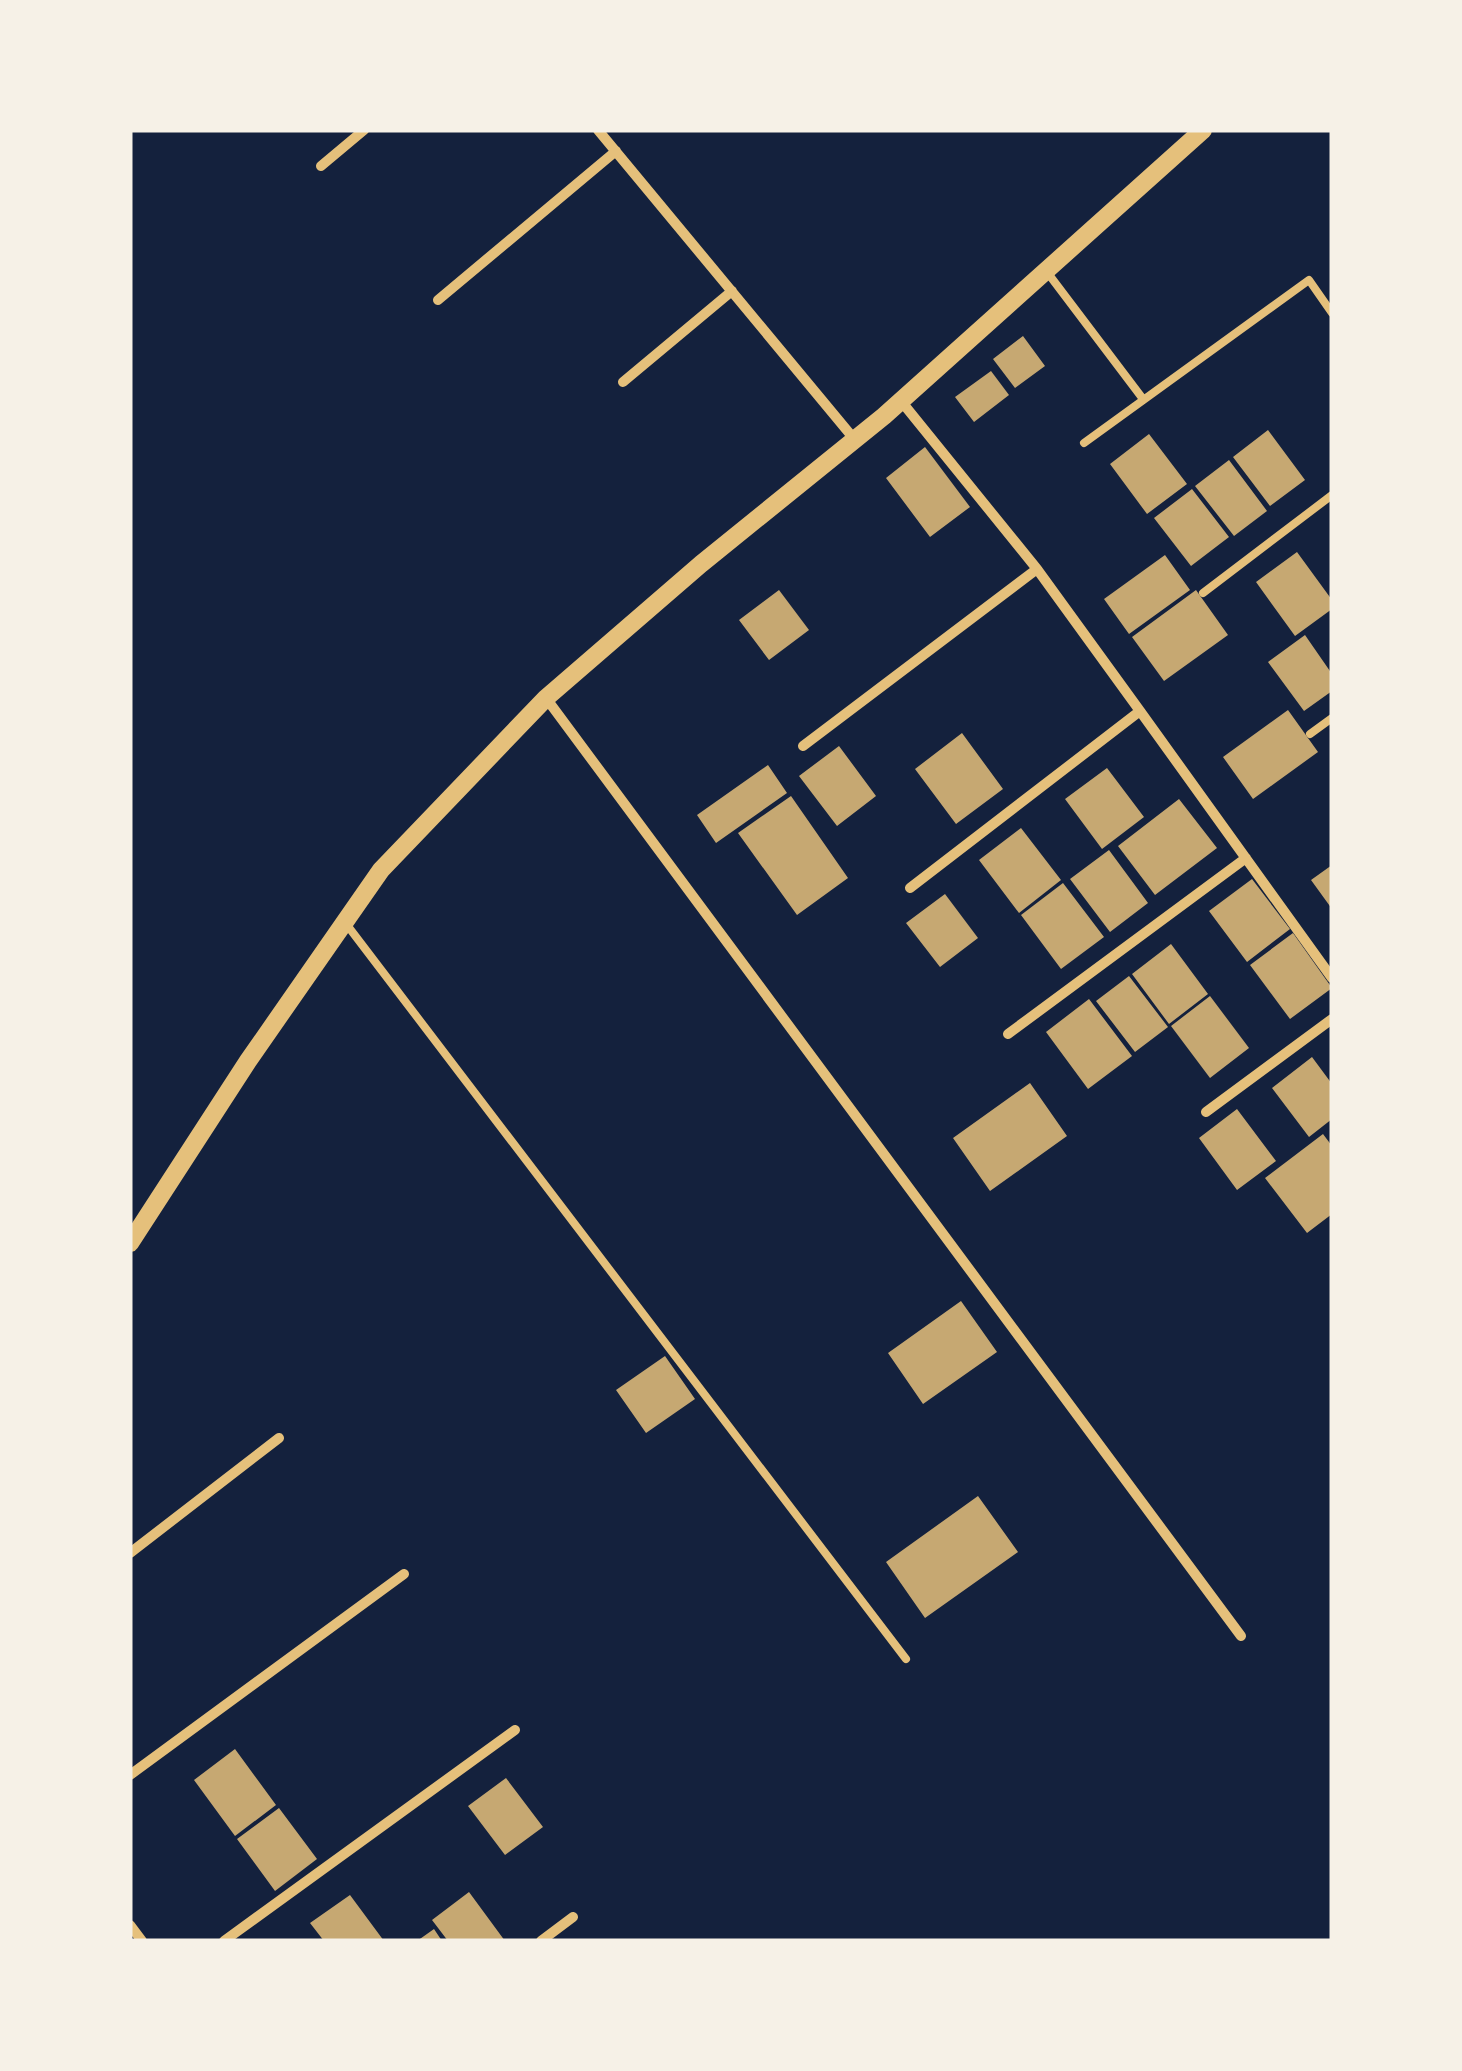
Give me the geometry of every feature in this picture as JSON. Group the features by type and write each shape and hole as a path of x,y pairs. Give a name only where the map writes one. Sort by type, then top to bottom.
{"street":[{"path":"321,166 364,130"},
{"path":"598,130 855,440"},
{"path":"130,1243 380,870 546,698 901,401 1203,130"},
{"path":"438,300 616,151"},
{"path":"622,382 732,291"},
{"path":"901,401 1036,569 1332,978"},
{"path":"802,746 1036,569"},
{"path":"546,698 1241,1636"},
{"path":"910,888 1140,711"},
{"path":"1008,1034 1246,858"},
{"path":"1206,1112 1332,1019"},
{"path":"130,1554 279,1438"},
{"path":"130,1775 404,1574"},
{"path":"224,1941 515,1730"},
{"path":"541,1941 573,1917"},
{"path":"130,1925 142,1941"}],"lane":[{"path":"1047,272 1143,399"},
{"path":"1084,443 1308,280 1332,313"},
{"path":"1203,594 1332,495"},
{"path":"1310,734 1332,718"},
{"path":"344,922 906,1658"}],"building":[{"path":"1023,336 1045,366 1015,388 993,359"},
{"path":"991,371 1009,395 974,422 955,397"},
{"path":"1268,430 1305,480 1270,506 1233,457"},
{"path":"1149,434 1187,484 1147,514 1110,464"},
{"path":"925,447 970,507 930,537 886,478"},
{"path":"1229,460 1267,511 1234,536 1195,486"},
{"path":"1192,489 1229,537 1191,566 1154,518"},
{"path":"1297,552 1332,600 1332,609 1295,636 1256,582"},
{"path":"1165,555 1190,590 1129,634 1104,599"},
{"path":"779,590 809,630 769,660 739,620"},
{"path":"1196,590 1228,635 1164,681 1132,637"},
{"path":"1305,635 1332,674 1332,691 1304,711 1268,662"},
{"path":"1288,710 1318,752 1253,799 1223,757"},
{"path":"962,733 1003,789 956,824 915,769"},
{"path":"839,746 876,796 837,826 799,776"},
{"path":"768,765 787,793 716,843 697,815"},
{"path":"1107,768 1144,817 1102,849 1065,799"},
{"path":"791,796 848,878 797,915 738,833"},
{"path":"1179,799 1217,848 1155,895 1118,846"},
{"path":"1021,828 1061,880 1019,913 979,860"},
{"path":"1109,850 1148,903 1110,932 1070,879"},
{"path":"1332,865 1332,909 1311,880"},
{"path":"1252,879 1290,929 1247,962 1209,911"},
{"path":"1063,883 1104,937 1061,969 1021,915"},
{"path":"945,894 978,938 940,967 906,923"},
{"path":"1293,933 1332,988 1290,1019 1250,965"},
{"path":"1171,944 1208,994 1169,1024 1132,974"},
{"path":"1129,976 1168,1027 1135,1052 1096,1001"},
{"path":"1210,996 1249,1048 1210,1078 1171,1026"},
{"path":"1089,999 1132,1056 1088,1089 1046,1032"},
{"path":"1312,1057 1332,1084 1332,1119 1309,1137 1272,1088"},
{"path":"1030,1083 1067,1136 990,1191 953,1138"},
{"path":"1237,1109 1276,1161 1237,1190 1199,1138"},
{"path":"1323,1134 1332,1146 1332,1214 1307,1233 1265,1178"},
{"path":"961,1301 997,1352 923,1404 888,1353"},
{"path":"665,1356 695,1399 646,1433 616,1390"},
{"path":"978,1496 1018,1552 925,1618 886,1562"},
{"path":"235,1749 276,1805 235,1836 194,1780"},
{"path":"506,1778 543,1827 505,1855 468,1806"},
{"path":"279,1808 317,1859 275,1891 237,1839"},
{"path":"469,1892 505,1941 448,1941 432,1920"},
{"path":"350,1895 384,1941 324,1941 310,1923"},
{"path":"434,1929 442,1941 417,1941"}]}
